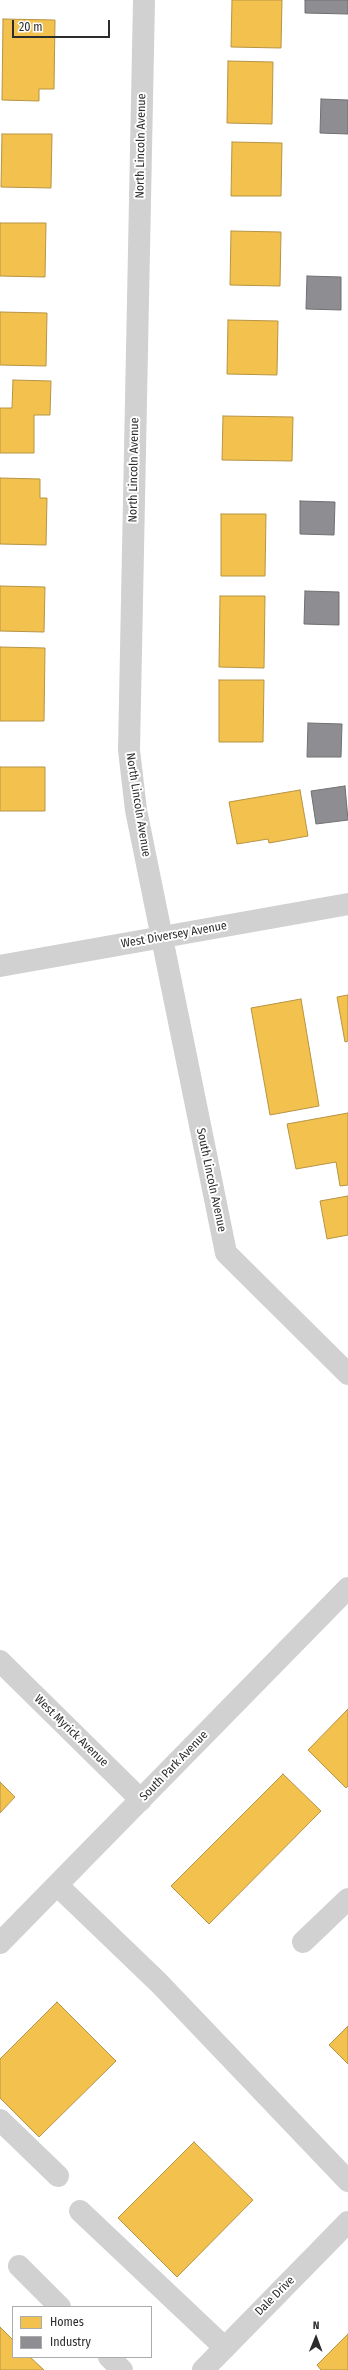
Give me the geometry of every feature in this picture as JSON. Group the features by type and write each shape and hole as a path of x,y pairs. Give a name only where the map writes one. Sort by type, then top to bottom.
{"street":[{"name":"North Lincoln Avenue","path":"144,0 129,750 136,810 163,937"},
{"name":"West Diversey Avenue","path":"0,966 348,904"},
{"name":"South Lincoln Avenue","path":"163,937 226,1253 348,1374"},
{"name":"South Park Avenue","path":"0,1943 348,1588"},
{"name":"West Myrick Avenue","path":"0,1661 141,1800"},
{"path":"57,1885 159,1983 348,2180"},
{"path":"303,1942 348,1899"},
{"path":"0,2120 58,2176"},
{"path":"80,2211 225,2348"},
{"name":"Dale Drive","path":"203,2370 348,2222"},
{"path":"19,2266 59,2306"},
{"path":"110,2358 122,2370"}],"building: Homes":[{"path":"232,0 282,0 281,48 231,47"},
{"path":"3,19 55,20 54,89 39,89 39,101 2,100"},
{"path":"228,61 273,62 272,124 227,123"},
{"path":"2,134 52,134 51,188 1,187"},
{"path":"232,142 282,143 281,196 231,196"},
{"path":"0,223 46,223 45,277 0,276"},
{"path":"231,231 281,232 280,286 230,285"},
{"path":"0,312 47,313 46,366 0,365"},
{"path":"228,320 278,321 277,375 227,374"},
{"path":"13,380 51,381 50,415 34,415 34,453 0,453 0,408 12,408"},
{"path":"223,416 293,417 292,461 222,460"},
{"path":"0,478 40,479 40,498 47,498 46,545 0,544"},
{"path":"221,514 266,514 265,576 221,576"},
{"path":"0,586 45,587 44,632 0,631"},
{"path":"220,596 265,596 264,668 219,667"},
{"path":"0,647 45,648 44,721 0,721"},
{"path":"219,680 264,680 263,742 219,742"},
{"path":"0,767 45,767 45,811 0,811"},
{"path":"300,790 308,836 269,843 268,839 237,844 229,802"},
{"path":"348,995 348,1041 345,1042 337,997"},
{"path":"301,999 319,1106 270,1115 251,1008"},
{"path":"348,1113 348,1185 340,1186 336,1162 296,1169 287,1124"},
{"path":"348,1196 348,1235 327,1239 320,1201"},
{"path":"348,1709 348,1786 346,1788 308,1750"},
{"path":"283,1774 321,1811 209,1924 171,1886"},
{"path":"0,1782 15,1797 0,1813"},
{"path":"57,2002 116,2061 39,2137 0,2098 0,2059"},
{"path":"348,2026 348,2064 329,2045"},
{"path":"194,2142 253,2200 177,2277 118,2218"},
{"path":"0,2327 12,2339 12,2358 31,2358 44,2370 0,2370"},
{"path":"348,2334 348,2370 321,2370 317,2365"}],"building: Industry":[{"path":"305,0 348,0 348,14 305,13"},
{"path":"321,99 348,100 348,134 320,133"},
{"path":"307,276 341,277 341,310 306,309"},
{"path":"300,501 335,502 334,535 300,534"},
{"path":"305,591 339,592 339,625 304,624"},
{"path":"308,723 342,724 341,757 307,757"},
{"path":"345,786 348,820 316,824 311,791"}]}
